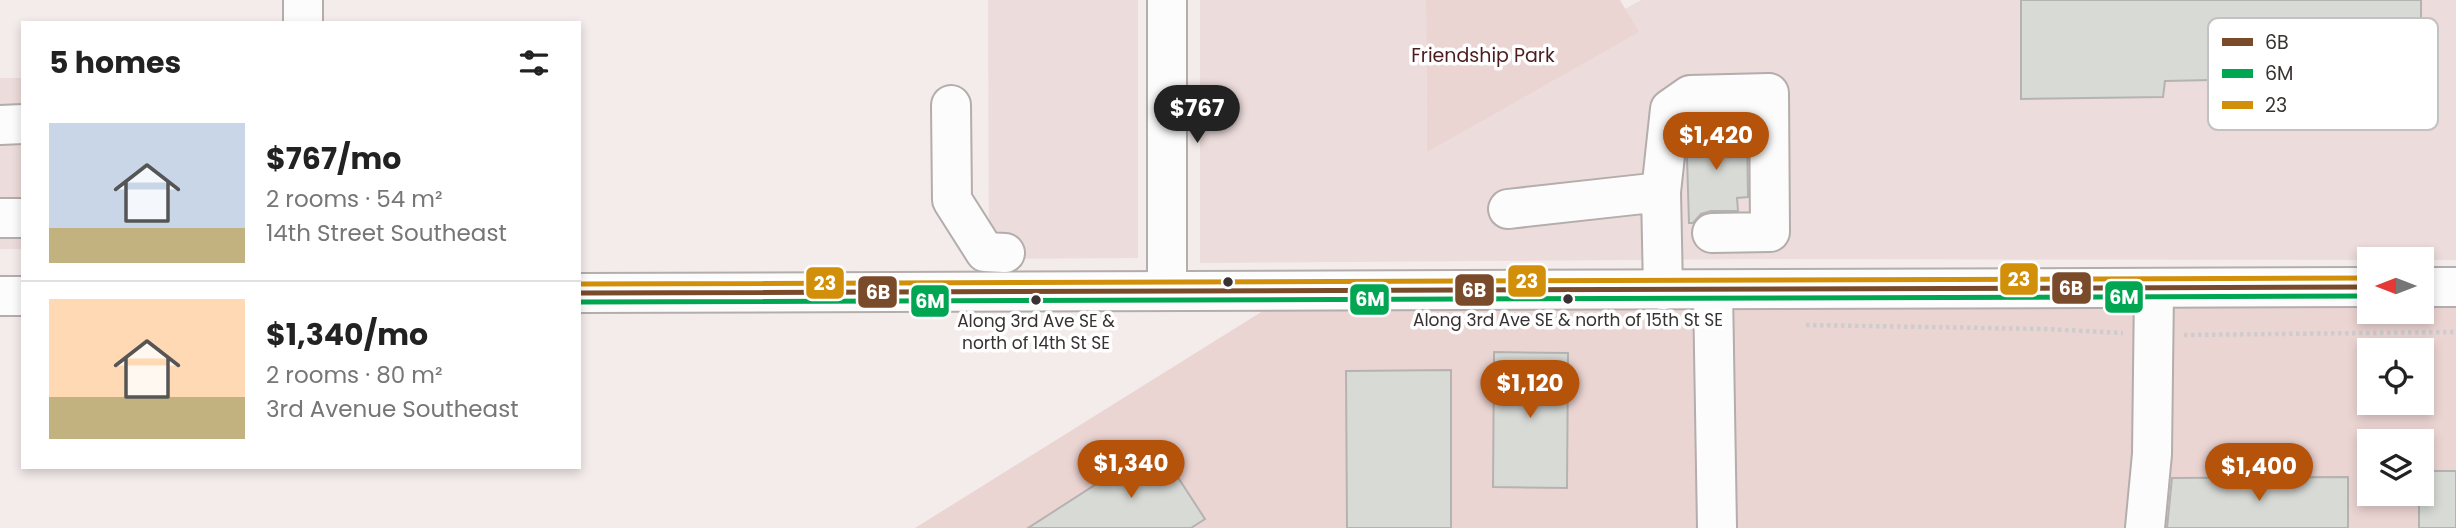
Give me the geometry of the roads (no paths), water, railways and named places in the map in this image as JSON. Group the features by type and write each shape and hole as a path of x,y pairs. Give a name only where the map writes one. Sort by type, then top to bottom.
{"main road":[{"path":"303,0 303,21"},
{"path":"1167,0 1167,290"},
{"path":"1663,290 1661,192 1670,109 1690,95 1769,93 1770,232 1712,233"},
{"path":"951,105 952,200 985,251 1005,253"},
{"path":"0,125 21,124"},
{"path":"1508,209 1661,192"},
{"path":"0,218 21,218"},
{"path":"581,293 2357,287"},
{"path":"2434,287 2456,287"},
{"path":"2145,528 2152,454 2154,289"},
{"path":"1713,291 1717,528"},
{"path":"0,296 21,296"}],"place":[{"name":"Along 3rd Ave SE & north of 15th St SE","path":"1568,299"},
{"name":"Along 3rd Ave SE & north of 14th St SE","path":"1036,300"}],"park label":[{"name":"Friendship Park","path":"1483,55"}]}
